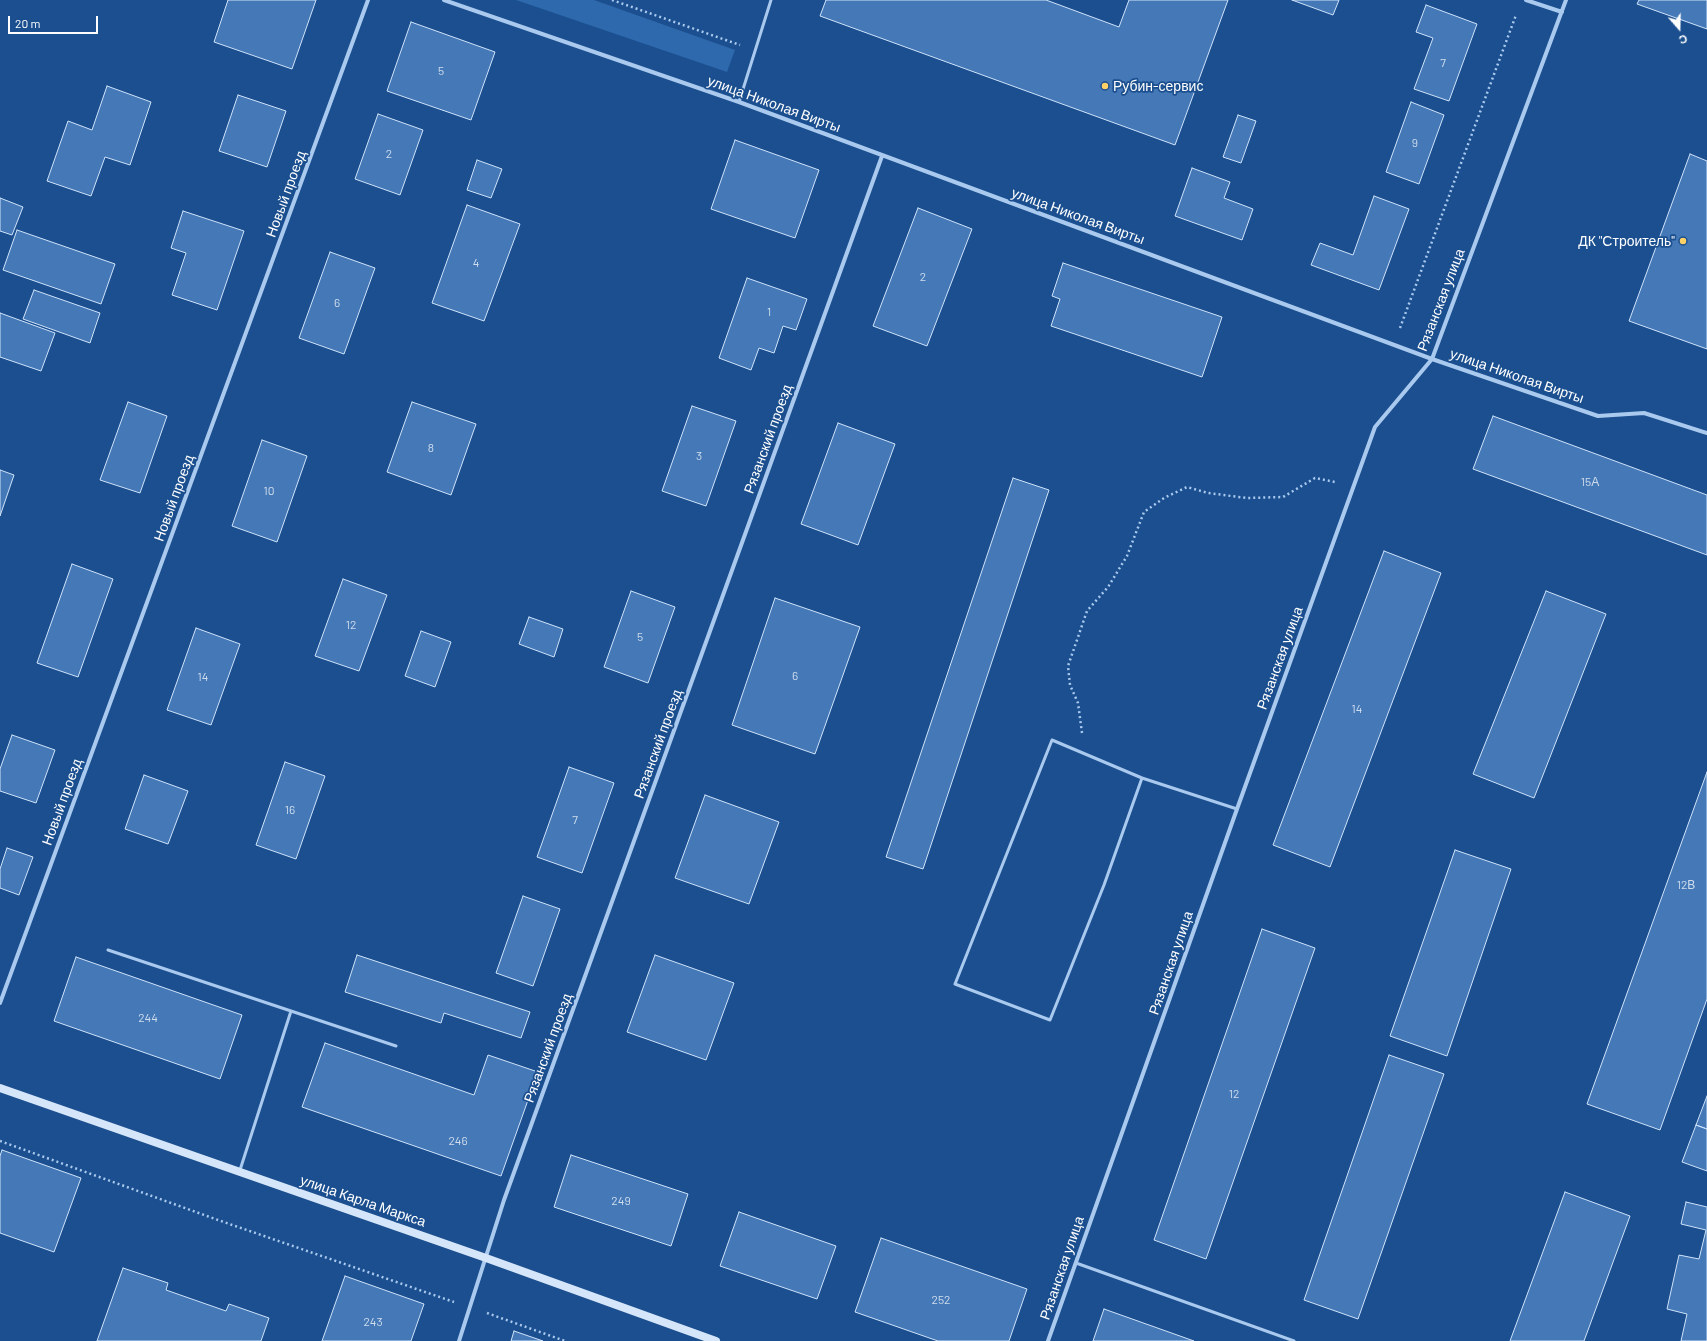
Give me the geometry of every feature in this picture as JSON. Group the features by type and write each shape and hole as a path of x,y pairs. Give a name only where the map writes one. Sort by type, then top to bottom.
{"main road":[{"name":"улица Карла Маркса","path":"0,1088 486,1258 716,1341"}],"street":[{"name":"Новый проезд","path":"0,1003 368,0"},
{"name":"улица Николая Вирты","path":"444,0 739,102 1432,359 1598,416 1644,413 1707,433"},
{"path":"1526,0 1562,12"},
{"name":"Рязанская улица","path":"1048,1341 1237,809 1375,427 1432,359 1566,0"},
{"name":"Рязанский проезд","path":"459,1341 504,1200 882,156"}],"lane":[{"path":"739,102 771,0"},
{"path":"1142,778 1104,885 1050,1020 955,984 1052,740 1142,778 1237,809"},
{"path":"108,950 396,1046"},
{"path":"239,1172 291,1011"},
{"path":"1076,1263 1294,1341"}],"path":[{"path":"612,0 755,50"},
{"path":"1394,345 1519,8"},
{"path":"1088,755 1081,731 1078,703 1070,685 1068,666 1087,611 1108,587 1127,556 1144,512 1164,498 1187,487 1208,493 1247,498 1283,497 1315,478 1354,486"},
{"path":"0,1141 218,1220 565,1341"}],"shaded area":[{"path":"516,0 594,0 735,50 727,72"}],"building":[{"path":"228,0 316,0 292,69 214,42"},
{"name":"Рубин-сервис","path":"826,0 1046,0 1119,27 1129,0 1228,0 1175,145 820,16"},
{"path":"1292,0 1339,0 1333,15"},
{"path":"1639,0 1707,0 1707,29 1637,4"},
{"path":"1426,5 1477,24 1449,101 1414,89 1433,38 1416,32"},
{"path":"411,22 495,52 471,120 387,91"},
{"path":"107,86 151,102 130,165 105,157 91,196 47,181 68,121 92,130"},
{"path":"238,95 286,111 267,167 219,151"},
{"path":"1411,102 1444,115 1419,184 1386,172"},
{"path":"378,114 423,130 400,195 355,179"},
{"path":"1238,115 1256,121 1241,163 1223,157"},
{"path":"735,140 819,170 795,238 711,209"},
{"name":"ДК \"Строитель\"","path":"1690,154 1707,161 1707,349 1629,321"},
{"path":"477,160 502,169 491,198 467,190"},
{"path":"1192,168 1230,182 1224,198 1253,209 1242,240 1175,216"},
{"path":"1374,196 1409,209 1379,290 1311,265 1320,243 1353,255"},
{"path":"0,198 23,207 12,235 0,231"},
{"path":"467,205 520,224 484,321 432,303"},
{"path":"918,208 972,229 927,346 873,326"},
{"path":"183,211 244,231 217,310 172,295 186,253 171,248"},
{"path":"17,230 115,264 101,304 3,270"},
{"path":"330,252 375,268 344,354 299,338"},
{"path":"1063,263 1222,317 1202,377 1051,326 1060,299 1052,296"},
{"path":"747,278 807,299 796,330 783,326 774,353 759,348 751,370 719,358"},
{"path":"34,290 100,313 90,343 23,319"},
{"path":"0,313 55,333 41,371 0,357"},
{"path":"128,402 167,416 140,493 100,480"},
{"path":"412,402 476,424 451,495 387,472"},
{"path":"692,406 736,421 706,506 662,491"},
{"path":"1493,416 1707,495 1707,555 1473,469"},
{"path":"838,423 895,444 858,545 801,524"},
{"path":"262,440 307,456 277,542 232,526"},
{"path":"0,470 14,475 0,516"},
{"path":"1013,478 1049,490 923,869 886,857"},
{"path":"1384,551 1441,573 1330,867 1273,845"},
{"path":"72,564 113,579 78,677 37,663"},
{"path":"343,579 387,595 359,671 315,656"},
{"path":"631,591 675,607 648,683 604,667"},
{"path":"1546,591 1606,614 1534,798 1473,774"},
{"path":"775,598 860,627 815,754 732,725"},
{"path":"529,617 563,629 554,657 519,644"},
{"path":"196,628 240,644 211,725 167,710"},
{"path":"421,631 451,642 435,687 405,676"},
{"path":"12,735 55,750 36,803 0,791 0,769"},
{"path":"285,762 325,776 296,859 256,845"},
{"path":"569,767 614,783 582,873 537,857"},
{"path":"1707,772 1707,999 1660,1130 1587,1104"},
{"path":"144,775 188,791 168,844 125,829"},
{"path":"705,795 779,822 749,904 675,878"},
{"path":"7,848 33,857 19,895 0,888 0,869"},
{"path":"1455,850 1511,869 1447,1056 1390,1036"},
{"path":"523,896 560,909 533,986 496,973"},
{"path":"1262,929 1315,948 1206,1259 1154,1240"},
{"path":"357,955 530,1012 521,1038 444,1013 441,1023 345,992"},
{"path":"655,955 734,983 706,1060 627,1032"},
{"path":"76,957 242,1015 220,1079 54,1021"},
{"path":"325,1043 474,1095 488,1055 538,1072 501,1176 302,1107"},
{"path":"1389,1055 1444,1074 1358,1319 1304,1300"},
{"path":"1707,1096 1707,1129 1696,1125"},
{"path":"1696,1125 1707,1129 1707,1171 1682,1162"},
{"path":"2,1150 81,1178 54,1252 0,1233 0,1156"},
{"path":"571,1155 688,1194 671,1246 554,1207"},
{"path":"1565,1192 1630,1216 1584,1341 1510,1341"},
{"path":"1686,1202 1707,1207 1707,1341 1681,1341 1687,1314 1667,1309 1679,1255 1699,1259 1706,1230 1681,1224"},
{"path":"739,1212 836,1246 817,1299 720,1266"},
{"path":"881,1238 1027,1289 1009,1341 938,1341 855,1312"},
{"path":"123,1268 168,1283 166,1290 226,1311 229,1304 269,1318 261,1341 97,1341"},
{"path":"345,1276 424,1304 411,1341 322,1341"},
{"path":"1104,1309 1194,1341 1093,1341"},
{"path":"514,1331 543,1341 511,1341"}],"place":[{"name":"Рубин-сервис","path":"1105,86"},
{"name":"ДК \"Строитель\"","path":"1683,241"}]}
